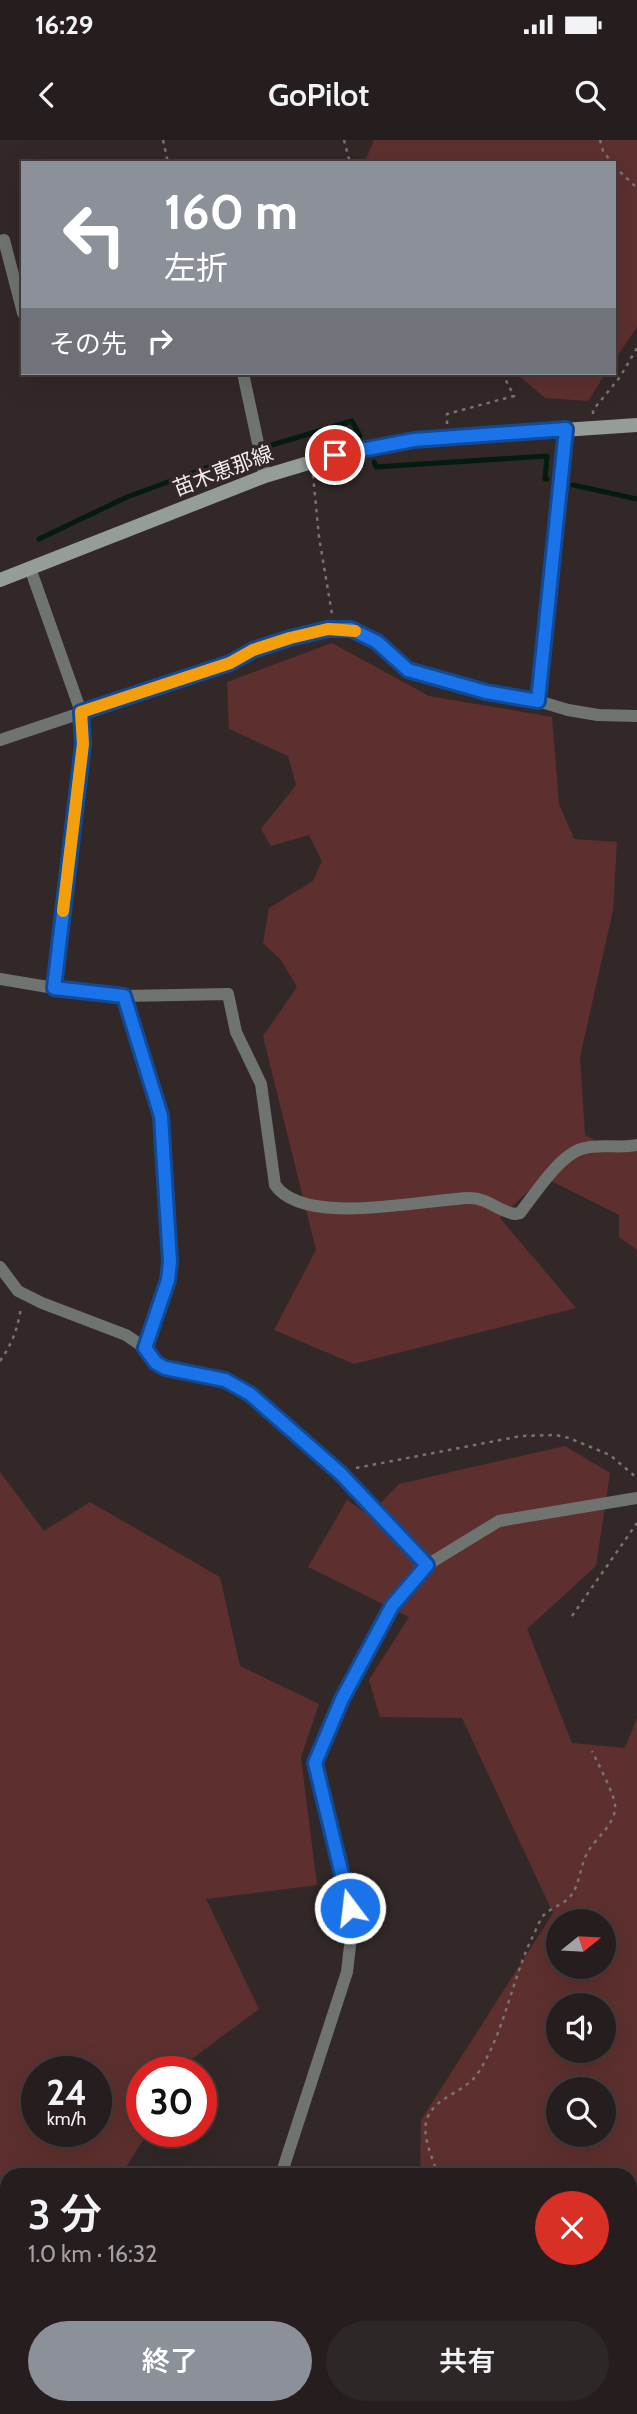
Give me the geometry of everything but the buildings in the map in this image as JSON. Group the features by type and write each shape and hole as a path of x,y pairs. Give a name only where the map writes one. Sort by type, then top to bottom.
{"main road":[{"name":"苗木恵那線","path":"0,580 265,476 335,455 447,438 637,425"}],"street":[{"path":"0,241 4,240 21,305"},
{"path":"243,375 265,476"},
{"path":"538,701 566,429"},
{"path":"30,568 81,712 83,744 54,988"},
{"path":"0,740 230,663 253,650 290,638 333,629 351,629 377,642 408,670 486,692 538,701 568,710 598,715 637,716"},
{"path":"0,979 124,996 228,994 236,1032 261,1084 275,1185 280,1193 293,1201 361,1210 470,1198 481,1199 515,1214 520,1213 571,1154 591,1147 637,1145"},
{"path":"124,996 161,1116 170,1248 168,1280 145,1348"},
{"path":"0,1267 18,1291 126,1335 145,1348 156,1363 165,1368 225,1380 250,1394 340,1473 427,1565"},
{"path":"283,2168 347,1972 351,1937 350,1908 315,1763 342,1699 392,1606 427,1565 499,1521 637,1498"}],"path":[{"path":"163,140 168,161"},
{"path":"344,140 349,161"},
{"path":"600,140 603,151 611,161"},
{"path":"616,167 637,188"},
{"path":"593,427 593,410 621,377 637,348"},
{"path":"447,438 447,414 514,396 503,375"},
{"path":"309,462 333,629"},
{"path":"0,1361 10,1347 18,1326 23,1294"},
{"path":"340,1473 521,1436 556,1435 610,1455 637,1478"},
{"path":"572,1616 637,1523"},
{"path":"436,2168 426,2132 426,2121 440,2102 477,2076 494,2042 516,1976 543,1917 567,1900 576,1889 582,1861 614,1817 615,1804 592,1751"}],"shaded area":[{"path":"374,140 637,140 637,327 616,358 616,161 366,159"},
{"path":"518,375 605,375 588,401 545,398"},
{"path":"332,643 429,696 552,717 559,804 574,839 617,842 613,910 580,1057 585,1135 599,1142 637,1139 637,1250 619,1237 619,1215 543,1177 500,1218 576,1308 354,1364 274,1330 316,1250 263,1036 297,987 281,960 263,943 269,908 313,881 322,861 309,835 271,846 261,829 296,785 288,756 229,729 227,682"},
{"path":"565,1446 610,1473 596,1566 527,1629 572,1743 625,1748 637,1718 637,2168 420,2168 421,2120 546,1924 546,1979 616,1979 616,1909 551,1909 462,1718 380,1717 369,1680 409,1617 308,1567 347,1500 369,1515 399,1484"},
{"path":"0,1472 44,1531 90,1502 220,1577 240,1666 319,1704 301,1757 317,1885 206,1899 259,2009 196,2056 126,2056 126,2147 139,2147 125,2168 0,2168"}],"waterway":[{"path":"272,445 352,421 360,436"},
{"path":"39,539 127,497 252,451"},
{"path":"374,462 376,467 547,456 547,479"},
{"path":"573,485 637,499"}],"slow traffic":[{"path":"63,911 83,744 81,712 230,663 253,650 290,638 328,629 355,631"}],"route":[{"path":"335,455 414,440 566,429 538,701 486,692 408,670 377,642 351,629 328,629 253,650 230,663 81,712 83,744 54,988 124,996 156,1094 161,1116 170,1262 168,1280 145,1348 156,1363 165,1368 225,1380 250,1394 340,1473 427,1565 392,1606 342,1699 315,1763 350,1908"}]}
